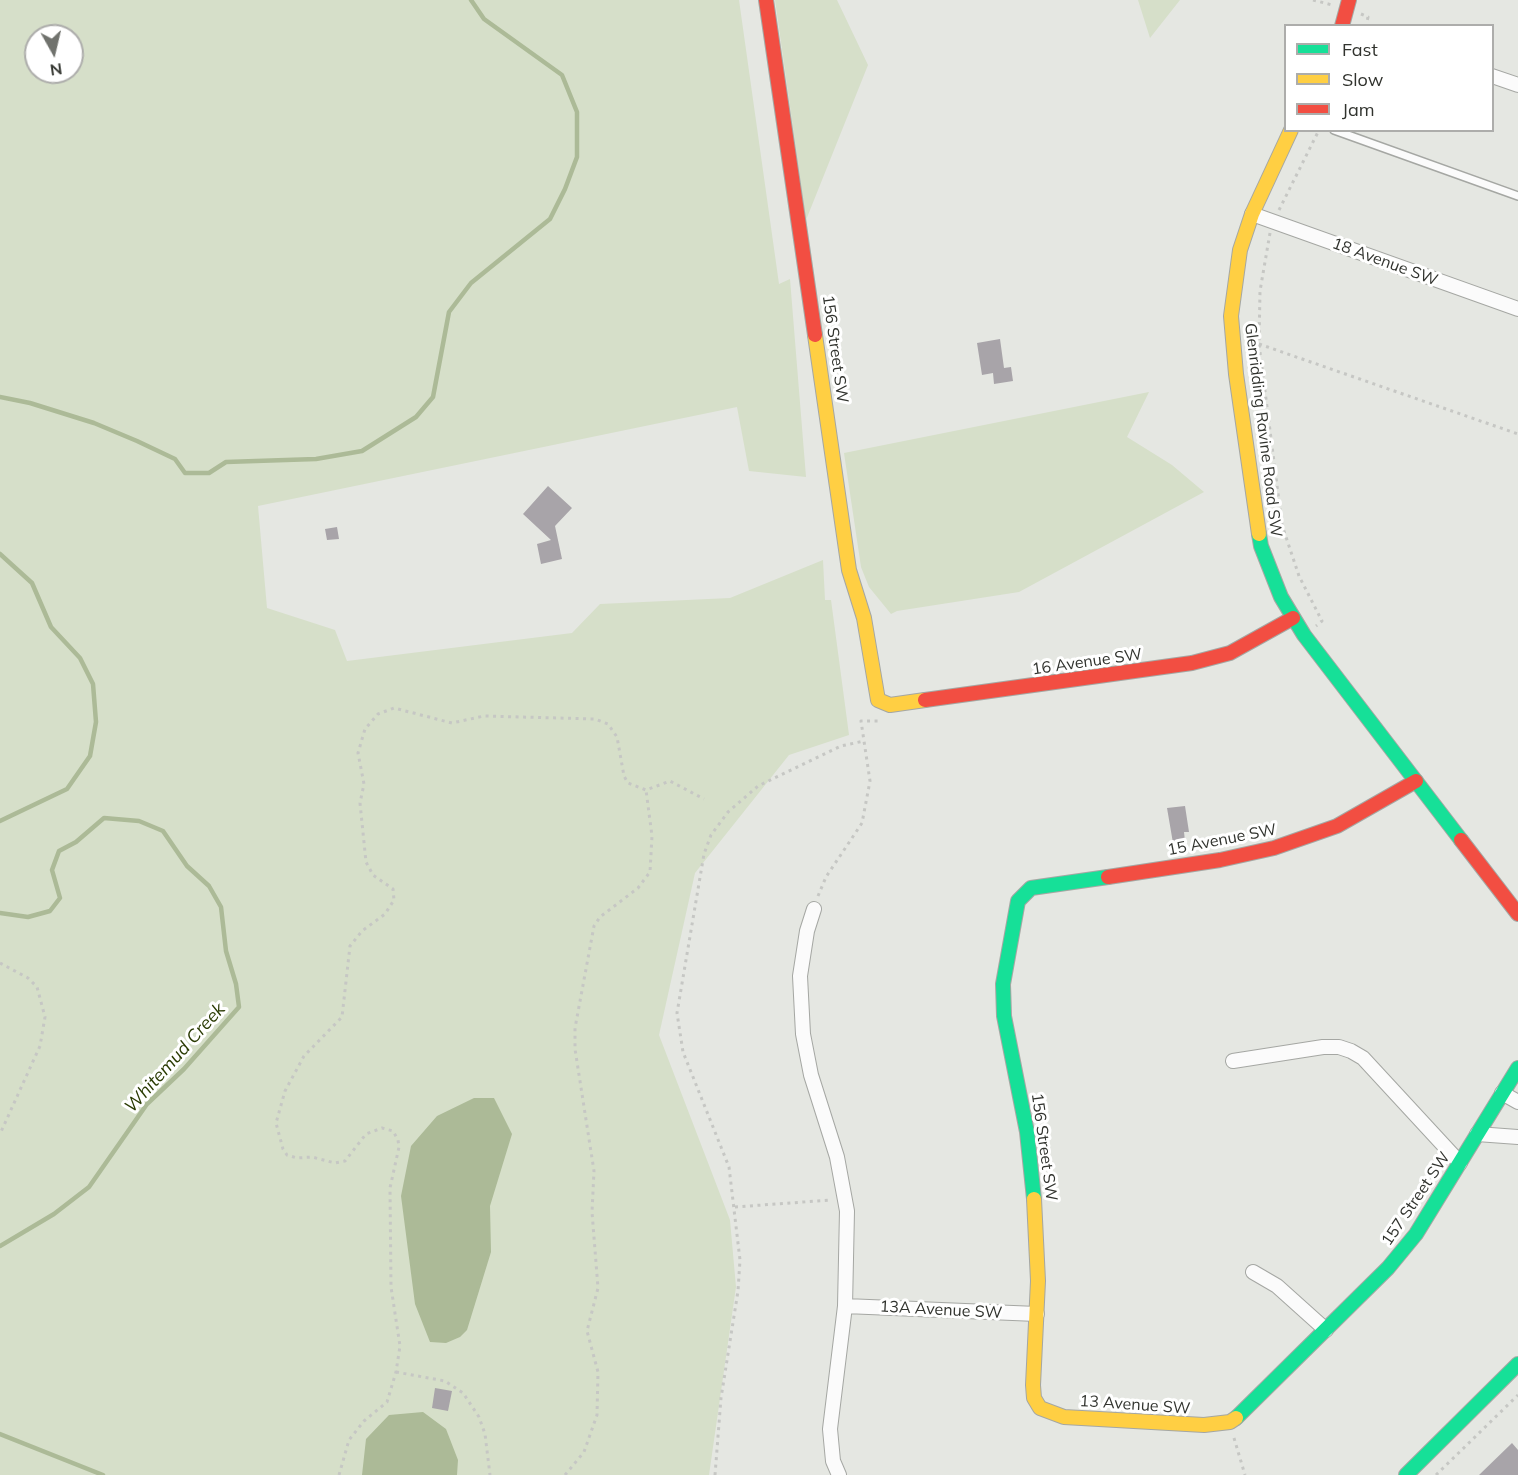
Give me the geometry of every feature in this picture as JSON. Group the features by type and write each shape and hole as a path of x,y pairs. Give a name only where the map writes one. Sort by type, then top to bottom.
{"street":[{"name":"156 Street SW","path":"766,0 849,570 864,618 878,700"},
{"path":"1343,24 1349,0"},
{"path":"1494,77 1518,85"},
{"name":"Glenridding Ravine Road SW","path":"1290,132 1252,214 1240,250 1231,316 1261,546 1293,618 1318,656 1518,914"},
{"name":"18 Avenue SW","path":"1252,214 1518,309"},
{"name":"16 Avenue SW","path":"878,700 890,705 1192,663 1210,659 1253,642 1293,618"},
{"name":"15 Avenue SW","path":"1023,893 1031,888 1220,860 1274,848 1337,826 1416,781"},
{"name":"156 Street SW","path":"1023,893 1018,902 1003,984 1004,1016 1027,1132 1034,1189 1038,1236 1033,1385 1034,1398 1040,1407"},
{"path":"814,909 802,952 800,976 802,1024 811,1075 835,1149 845,1198 848,1249 845,1306 830,1429 833,1461 839,1475"},
{"path":"1233,1061 1323,1047 1339,1047 1351,1051 1363,1058 1460,1162"},
{"name":"157 Street SW","path":"1230,1422 1249,1408 1389,1268 1416,1234 1518,1068"},
{"path":"1502,1093 1518,1102"},
{"path":"1477,1134 1518,1137"},
{"path":"1252,1272 1277,1286 1326,1330"},
{"name":"13A Avenue SW","path":"845,1306 1037,1314"},
{"path":"1406,1475 1518,1364"},
{"name":"13 Avenue SW","path":"1040,1407 1064,1417 1204,1425 1230,1422"}],"lane":[{"path":"1340,132 1518,196"}],"path":[{"path":"1313,0 1333,6"},
{"path":"1282,203 1318,132"},
{"path":"1267,241 1260,291 1259,344 1282,525 1299,576 1322,621"},
{"path":"1259,344 1518,434"},
{"path":"339,1475 349,1440 364,1421 387,1402 396,1372 400,1346 391,1281 390,1188 399,1147 397,1135 389,1129 371,1131 360,1140 349,1158 335,1163 287,1155 279,1141 276,1123 285,1091 304,1056 342,1017 350,946 362,931 385,914 394,900 393,889 373,875 366,862 360,803 364,784 358,753 361,739 372,719 385,710 394,708 452,723 484,716 595,719 608,724 617,737 626,780 639,789 646,790 670,782 704,799"},
{"path":"814,909 826,877 862,823 870,781 861,721 892,719"},
{"path":"715,1475 721,1398 740,1278 735,1207 725,1152 683,1052 678,1031 681,981 704,854 711,835 728,812 758,786 841,746 864,741"},
{"path":"565,1475 584,1452 591,1438 597,1415 598,1396 598,1372 587,1330 598,1288 592,1212 594,1171 575,1049 575,1028 594,926 600,917 638,888 650,872 652,836 646,790"},
{"path":"0,963 28,978 37,987 45,1017 40,1046 0,1134"},
{"path":"735,1207 845,1198"},
{"path":"396,1372 445,1381 463,1393 479,1417 485,1434 490,1475"},
{"path":"1436,1475 1518,1395"},
{"path":"1230,1422 1245,1475"}],"shaded area":[{"path":"0,0 739,0 779,284 790,279 806,477 749,471 737,407 258,506 267,608 335,630 347,661 572,633 600,604 730,598 823,560 825,600 831,600 849,735 789,755 695,873 659,1035 730,1220 736,1287 709,1475 0,1475"},
{"path":"775,0 837,0 868,65 806,220"},
{"path":"1138,0 1180,0 1150,38"},
{"path":"1149,392 1127,437 1172,465 1204,492 1019,592 897,611 891,614 869,587 861,567 844,453"},
{"path":"474,1098 494,1098 512,1134 490,1206 491,1252 467,1330 460,1337 446,1343 430,1342 415,1304 401,1196 411,1146 437,1116"},
{"path":"423,1412 446,1429 458,1460 457,1475 362,1475 366,1439 389,1415"}],"building":[{"path":"1000,339 1004,368 1011,367 1013,381 994,384 993,373 982,375 977,343"},
{"path":"548,486 572,508 555,526 562,559 541,564 537,544 551,540 523,514"},
{"path":"337,527 339,539 327,540 325,529"},
{"path":"1185,806 1189,832 1184,832 1185,841 1173,843 1167,808"},
{"path":"435,1388 452,1391 448,1411 432,1408"},
{"path":"1512,1443 1518,1450 1518,1475 1479,1475"}],"waterway":[{"name":"Whitemud Creek","path":"0,397 30,403 94,423 175,459 185,473 209,473 226,462 316,459 362,451 416,417 433,397 449,312 471,283 550,219 577,157 577,112 562,75 484,19 471,0"},
{"name":"Whitemud Creek","path":"0,554 32,583 51,627 80,658 93,684 96,722 90,756 67,789 0,821"},
{"name":"Whitemud Creek","path":"0,913 28,917 50,911 60,898 52,870 59,851 76,842 104,818 139,821 163,831 187,866 209,886 221,907 226,951 236,984 239,1007 184,1069 147,1104 89,1187 54,1214 0,1246"},
{"name":"Whitemud Creek","path":"0,1434 103,1475"}],"traffic: fast":[{"path":"1259,534 1261,546 1281,597 1304,635 1461,840"},
{"path":"1034,1199 1027,1132 1004,1016 1003,984 1018,901 1031,888 1108,877"},
{"path":"1236,1418 1388,1268 1416,1234 1518,1068"},
{"path":"1406,1475 1518,1364"}],"traffic: slow":[{"path":"1259,534 1236,374 1231,316 1240,250 1252,214 1290,132"},
{"path":"815,335 849,570 864,618 878,700 890,705 925,700"},
{"path":"1034,1199 1038,1281 1033,1385 1034,1398 1040,1408 1064,1417 1204,1425 1230,1422 1236,1418"}],"traffic: jam":[{"path":"766,0 815,335"},
{"path":"1343,24 1349,0"},
{"path":"925,700 1192,663 1230,653 1293,618"},
{"path":"1108,877 1220,860 1274,848 1337,826 1416,781"},
{"path":"1461,840 1518,914"}]}
